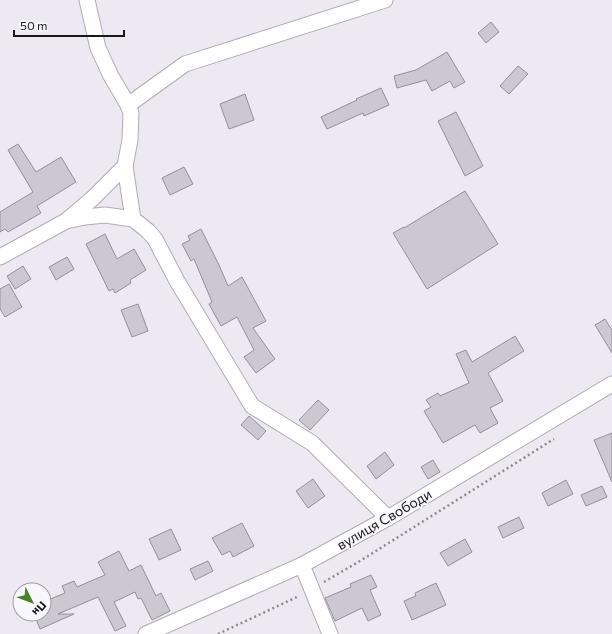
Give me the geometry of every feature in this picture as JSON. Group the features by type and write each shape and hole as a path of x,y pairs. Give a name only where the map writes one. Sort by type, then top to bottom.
{"street":[{"path":"87,0 98,48 111,76 128,105 130,113 130,140 125,166 133,219"},
{"path":"128,105 185,64 385,0"},
{"path":"0,257 66,221 93,198 125,166"},
{"path":"66,221 85,216 105,215 133,219 148,231 155,239 177,281 252,406 312,443 388,518"},
{"name":"вулиця Свободи","path":"146,634 302,565 388,518 612,384"},
{"path":"302,565 330,634"}],"path":[{"path":"218,634 302,595 367,557 554,439"}],"building":[{"path":"491,22 499,32 486,43 478,33"},
{"path":"447,52 465,82 454,88 450,81 432,91 426,80 397,88 394,76 416,70"},
{"path":"518,66 528,74 509,94 500,86"},
{"path":"381,88 389,105 364,116 363,113 327,129 321,117"},
{"path":"245,94 254,120 229,129 220,104"},
{"path":"456,112 483,166 465,176 438,121"},
{"path":"18,144 36,172 61,157 76,182 37,206 41,213 8,232 5,229 0,232 0,212 33,192 8,150"},
{"path":"184,167 193,184 170,195 162,178"},
{"path":"465,191 498,244 427,289 393,233 404,228"},
{"path":"201,229 228,286 242,277 266,321 253,328 275,359 256,373 244,357 254,350 237,317 221,326 209,304 212,302 194,259 191,261 182,244 190,240 188,236"},
{"path":"105,234 117,259 134,249 146,270 130,280 131,283 115,293 113,289 109,291 86,244"},
{"path":"67,257 74,269 56,280 49,267"},
{"path":"23,266 31,279 15,289 7,276"},
{"path":"9,284 22,307 5,317 0,309 0,289"},
{"path":"138,304 148,331 132,337 121,310"},
{"path":"605,319 612,330 612,353 595,325"},
{"path":"515,336 524,351 488,373 503,401 490,408 498,423 480,433 475,425 443,443 424,411 431,407 426,400 438,393 440,396 469,383 456,354 466,350 472,362"},
{"path":"318,400 329,410 310,430 299,420"},
{"path":"249,416 266,431 258,440 241,425"},
{"path":"612,433 612,482 594,440"},
{"path":"385,452 394,465 376,479 367,466"},
{"path":"433,460 440,472 428,479 421,467"},
{"path":"313,479 325,496 308,508 296,491"},
{"path":"566,480 573,494 548,506 542,493"},
{"path":"602,486 607,497 586,506 581,495"},
{"path":"519,517 524,528 503,538 498,527"},
{"path":"242,523 254,546 233,557 230,551 222,555 212,538"},
{"path":"171,529 181,550 159,560 149,539"},
{"path":"465,539 472,552 448,566 440,553"},
{"path":"119,551 129,571 141,565 156,596 161,593 170,611 152,620 141,598 138,599 135,592 114,602 126,626 115,631 98,597 58,614 74,614 40,629 37,622 52,622 52,598 65,593 62,586 74,581 77,587 105,575 98,562"},
{"path":"208,561 213,571 195,580 190,569"},
{"path":"371,575 377,587 370,590 381,615 368,621 362,608 335,621 325,598 351,587 350,584"},
{"path":"436,583 446,605 412,620 404,601 416,596 415,593"}]}
